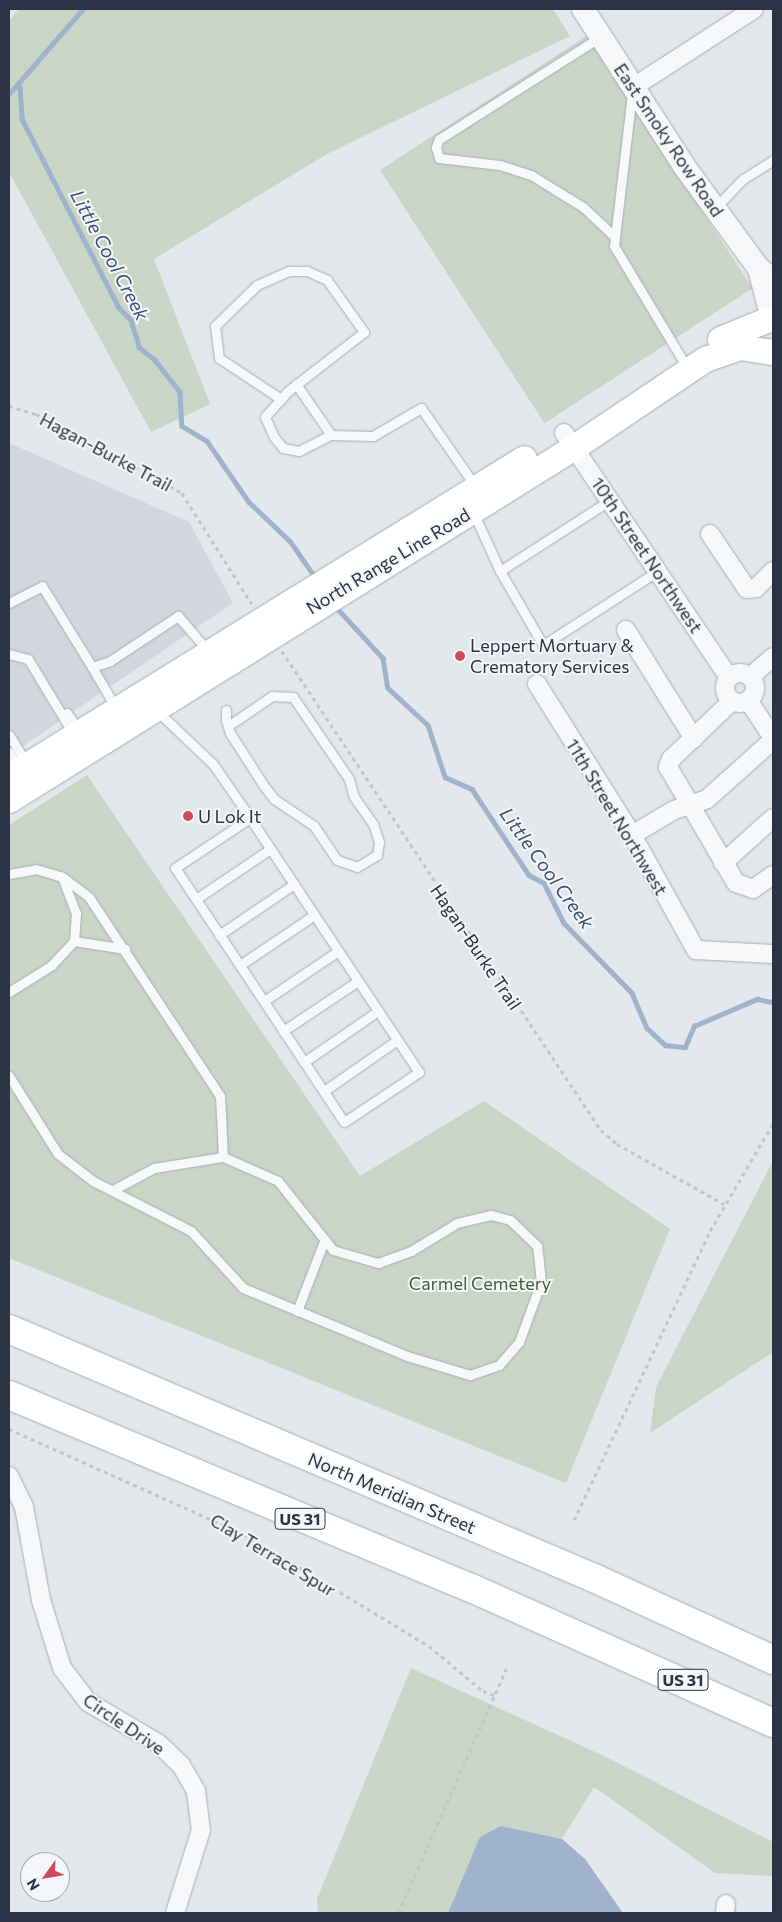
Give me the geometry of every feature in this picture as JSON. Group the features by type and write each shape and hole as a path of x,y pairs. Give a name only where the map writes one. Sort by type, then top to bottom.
{"highway":[{"name":"North Meridian Street","path":"9,1329 594,1578 773,1660"},
{"name":"US 31","path":"9,1395 469,1587 773,1723"}],"main road":[{"name":"North Range Line Road","path":"569,440 682,359 770,312"},
{"path":"770,312 765,334 773,351"},
{"name":"North Range Line Road","path":"16,765 122,717 343,577 569,440 718,353 744,346 773,351"},
{"name":"North Range Line Road","path":"148,700 208,652 291,609"},
{"name":"North Range Line Road","path":"9,800 79,736"}],"street":[{"name":"East Smoky Row Road","path":"583,9 632,88 715,208 766,274 770,312"},
{"path":"632,88 754,9"},
{"name":"10th Street Northwest","path":"569,440 729,678"},
{"path":"710,534 747,589 756,588 773,571"},
{"path":"626,630 694,739"},
{"path":"750,677 773,656"},
{"path":"632,835 674,810 691,807 707,800 773,739 740,701 726,692 729,678 738,673 750,677"},
{"path":"750,677 755,690 694,739 668,767 736,883 747,890 773,875"},
{"name":"11th Street Northwest","path":"537,684 632,835 696,950 773,954"},
{"path":"723,863 773,818"},
{"name":"Circle Drive","path":"9,1476 24,1507 42,1600 62,1668 88,1702 164,1750 181,1765 196,1791 201,1830 175,1913"}],"lane":[{"path":"600,37 440,139 436,147 439,158 500,165 531,175 582,207 614,236"},
{"path":"632,88 614,246 682,359"},
{"path":"715,208 743,179 773,160"},
{"path":"281,399 219,358 216,326 257,285 289,271 308,271 327,280 364,332 296,384 265,417 283,448 299,451 331,435 373,436 421,408 474,498 500,571 543,645 658,571"},
{"path":"296,384 331,435"},
{"path":"500,571 610,500"},
{"path":"9,603 42,586 122,717"},
{"path":"92,667 110,661 178,616 208,652"},
{"path":"9,654 28,659 79,736"},
{"path":"226,710 228,726 274,799 305,817 337,860 357,867 377,855 380,842 373,824 354,797 349,780 293,696 272,696 228,726"},
{"path":"148,700 213,764 250,818 419,1072 344,1122 175,868 250,818"},
{"path":"9,735 16,765"},
{"path":"196,898 270,849"},
{"path":"9,874 36,869 62,877 89,897 220,1096 223,1158"},
{"path":"9,992 52,965 74,941 76,913 62,877"},
{"path":"220,934 294,884"},
{"path":"240,965 314,915"},
{"path":"74,941 125,949"},
{"path":"264,1001 338,951"},
{"path":"284,1030 358,981"},
{"path":"304,1062 378,1011"},
{"path":"324,1091 398,1040"},
{"path":"9,1076 58,1154 113,1190 191,1231 243,1288 407,1356 470,1375 499,1365 519,1342 541,1282 537,1246 510,1220 491,1215 457,1223 411,1251 378,1263 333,1250 278,1182 223,1158 154,1168 113,1190"},
{"path":"297,1311 324,1241"}],"path":[{"name":"Hagan-Burke Trail","path":"9,406 36,414 182,493 255,608"},
{"name":"Hagan-Burke Trail","path":"277,643 601,1130 617,1144 724,1204"},
{"path":"574,1520 724,1204 773,1123"},
{"name":"Clay Terrace Spur","path":"9,1429 244,1534 429,1646 483,1691 494,1694"},
{"path":"398,1913 506,1669"}],"shaded area":[{"path":"9,443 189,522 233,603 23,746 9,751"}],"green space":[{"path":"19,9 553,9 570,36 327,154 154,259 210,404 151,432 9,172 9,21"},
{"path":"588,35 752,288 544,423 380,170"},
{"name":"Carmel Cemetery","path":"87,775 360,1176 484,1101 670,1229 566,1483 9,1258 9,825"},
{"path":"773,1161 773,1352 650,1433 656,1387"},
{"path":"411,1668 604,1756 773,1842 773,1876 715,1873 594,1787 562,1839 501,1826 449,1913 318,1913 317,1899"}],"water":[{"path":"501,1826 562,1839 585,1859 623,1913 448,1913 480,1837"}],"waterway":[{"path":"9,94 83,9"},
{"name":"Little Cool Creek","path":"20,87 22,119 118,306 131,320 139,347 155,360 180,392 182,426 207,441 249,502 290,541 315,577"},
{"name":"Little Cool Creek","path":"335,606 383,658 388,688 428,725 445,777 472,789 529,875 544,883 564,923 632,993 647,1028 665,1045 685,1047 694,1026 757,999 773,1002"}],"place":[{"name":"Leppert Mortuary & Crematory Services","path":"460,656"},
{"name":"U Lok It","path":"188,816"}]}
